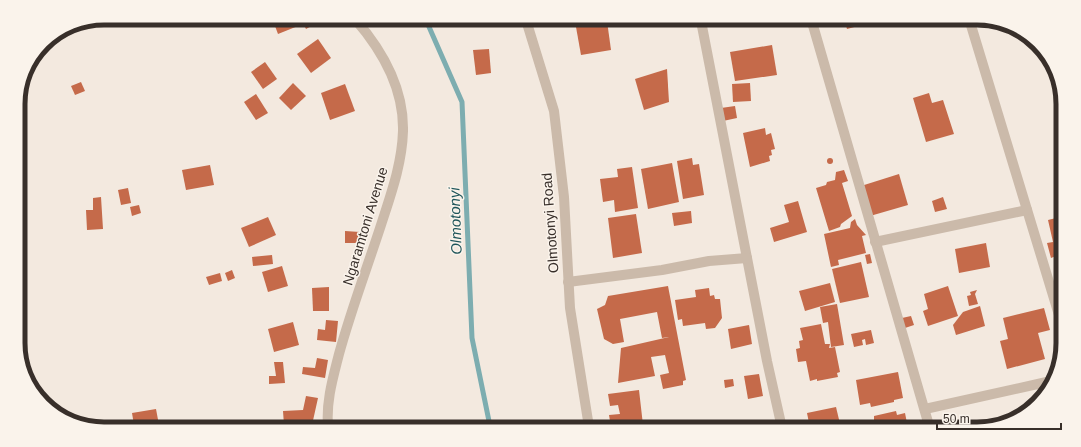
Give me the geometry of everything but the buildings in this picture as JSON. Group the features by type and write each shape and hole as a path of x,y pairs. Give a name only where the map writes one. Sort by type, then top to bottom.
{"street":[{"name":"Ngaramtoni Avenue","path":"328,422 327,413 330,390 346,328 397,178 403,130 398,97 386,62 370,36 360,25"},
{"name":"Olmotonyi Road","path":"528,25 554,111 564,197 570,308 587,422"},
{"path":"702,25 781,422"},
{"path":"813,25 928,422"},
{"path":"971,25 1056,305"},
{"path":"875,242 1027,210"},
{"path":"568,282 662,270 709,261 747,258"},
{"path":"925,409 1046,382"}],"waterway":[{"name":"Olmotonyi","path":"428,25 462,102 472,338 489,422"}]}
